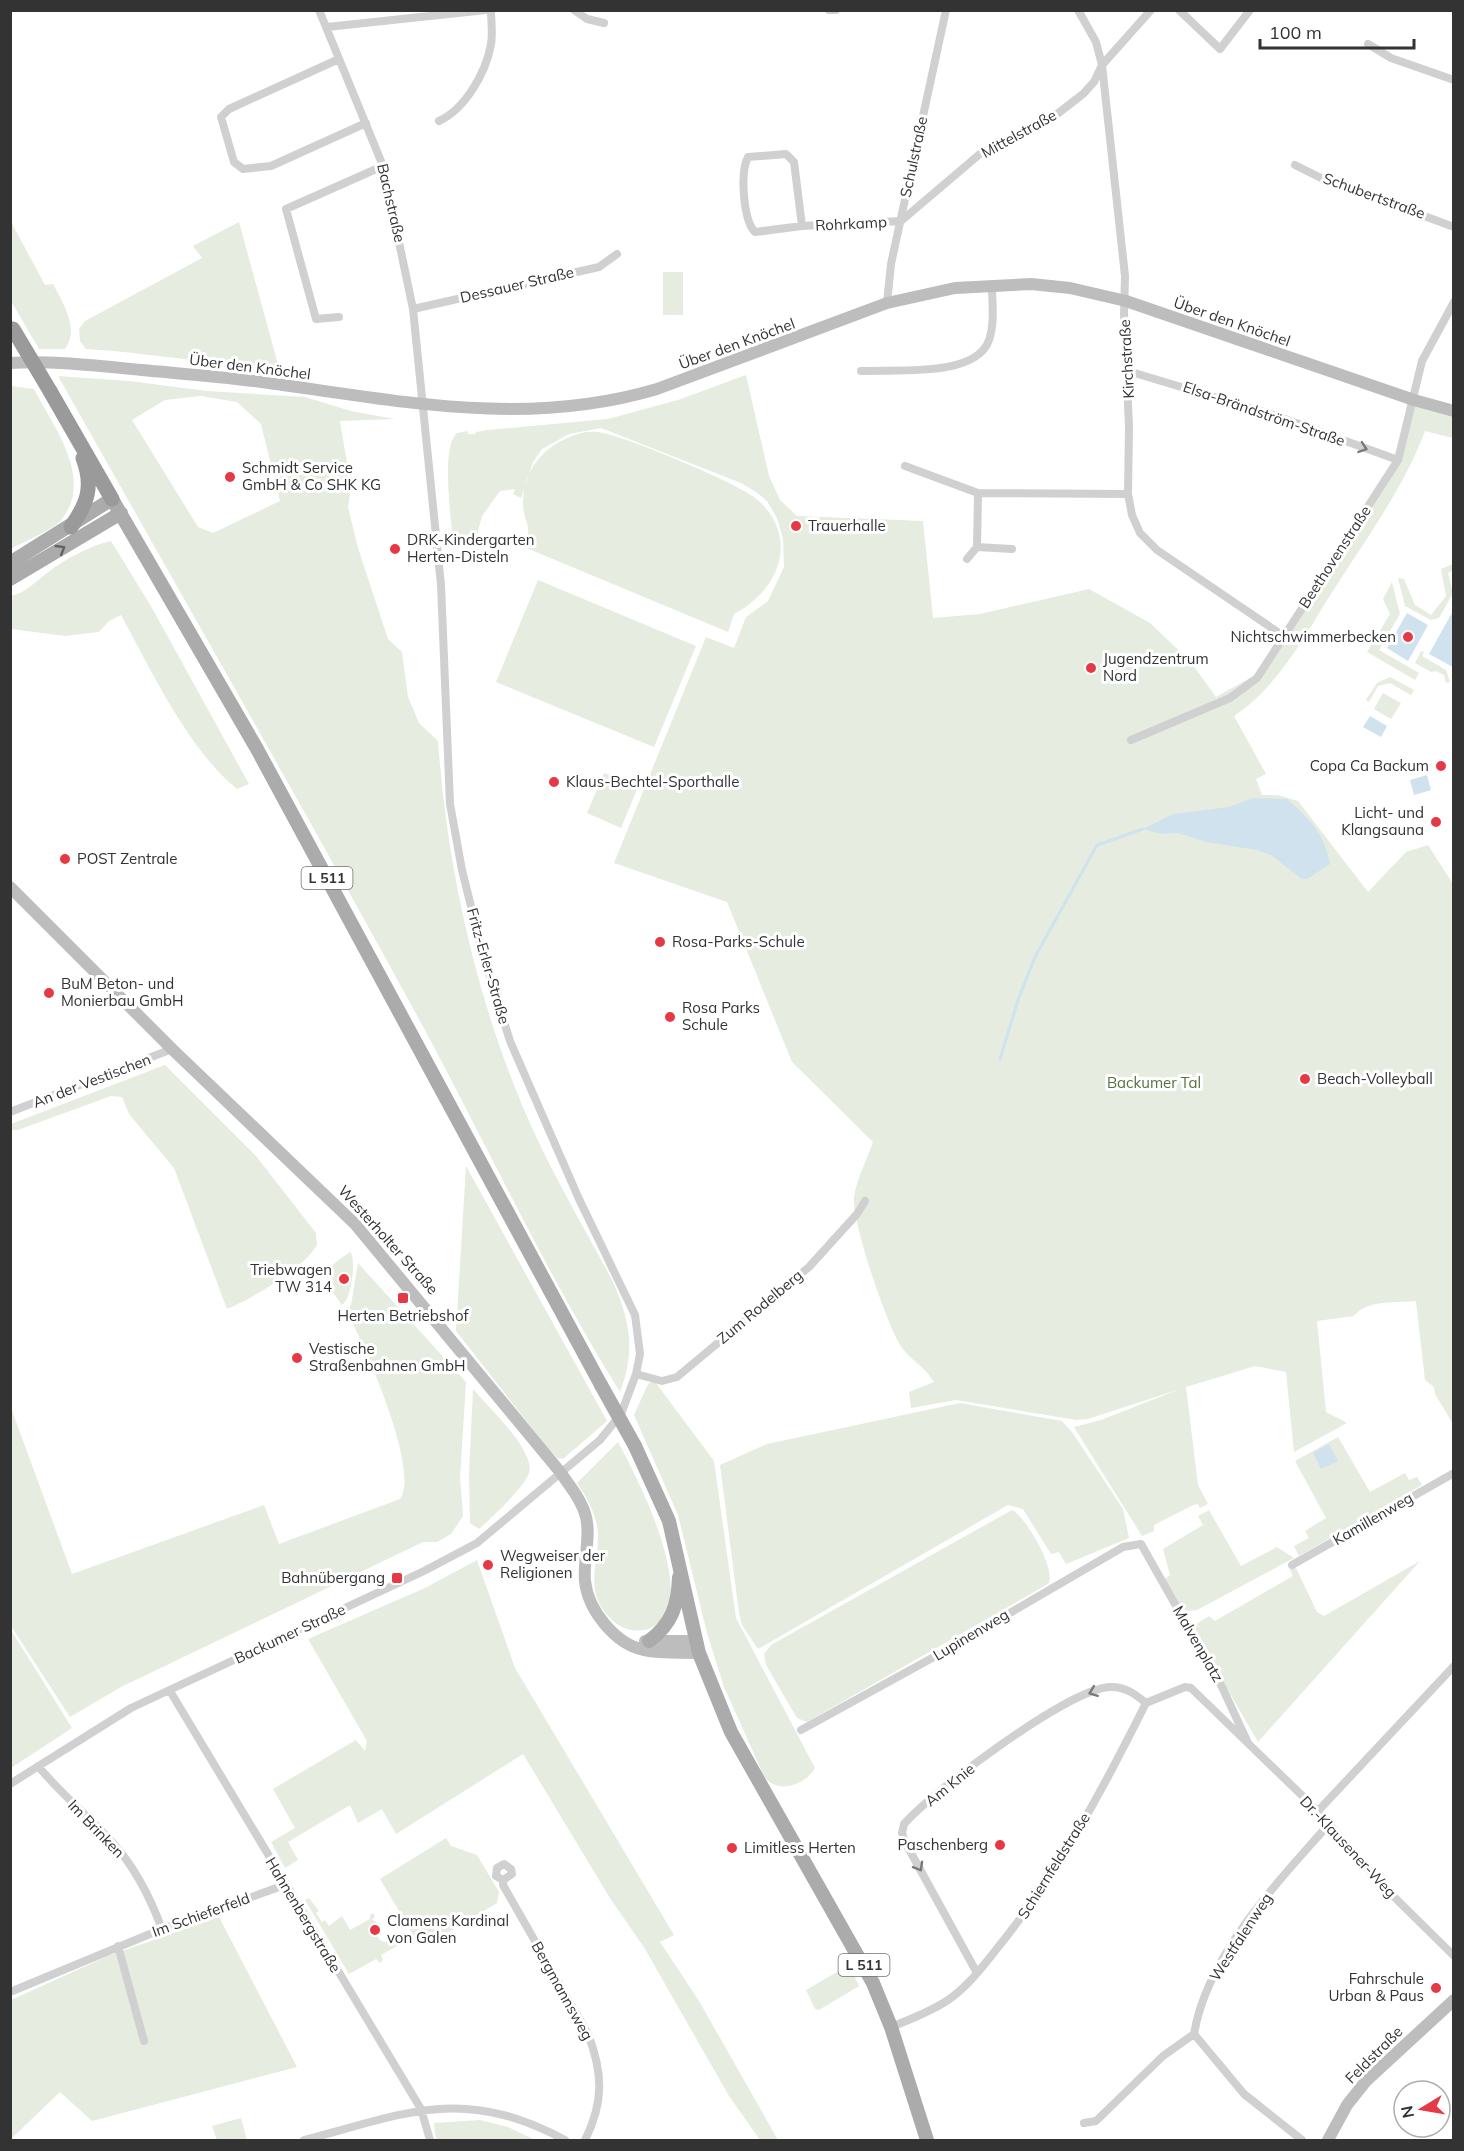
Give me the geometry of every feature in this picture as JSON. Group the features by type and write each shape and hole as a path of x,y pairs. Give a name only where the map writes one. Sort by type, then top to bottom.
{"highway":[{"name":"L 511","path":"12,326 112,499"},
{"name":"L 511","path":"71,527 86,506 88,492 86,465 74,433"}],"main road":[{"name":"Über den Knöchel","path":"10,363 77,364 268,383 424,406 529,410 631,397 887,303 947,290 992,285 1070,288 1126,301 1414,400 1454,411"},
{"name":"L 511","path":"10,563 71,527 112,499 121,513 257,749 635,1446 669,1521 698,1647 731,1732 860,1958 891,2027 927,2140"},
{"path":"10,579 121,513"},
{"name":"Westerholter Straße","path":"10,887 172,1049 355,1224 561,1473 582,1504 588,1527 585,1580 591,1604 603,1622 626,1641 647,1651 698,1647"},
{"path":"649,1641 670,1622 678,1593 679,1560"},
{"path":"626,1641 649,1641 698,1647"},
{"name":"Feldstraße","path":"1328,2140 1347,2105 1366,2081 1454,2000"}],"street":[{"name":"Bachstraße","path":"319,10 383,166 413,309 424,406"},
{"path":"327,27 486,10"},
{"path":"439,121 453,114 485,67 492,43 491,10"},
{"path":"574,10 587,19 604,22"},
{"path":"829,10 836,10"},
{"name":"Schulstraße","path":"887,303 891,264 946,10"},
{"name":"Kirchstraße","path":"1078,10 1096,42 1102,65 1125,276 1128,495 1132,515 1140,533 1157,550 1285,637"},
{"name":"Mittelstraße","path":"901,221 981,153 1052,118 1067,106 1094,82 1102,65 1151,10"},
{"path":"1179,10 1220,49 1250,10"},
{"path":"1368,44 1391,58 1454,80"},
{"path":"339,59 229,109 221,117 234,162 243,169 271,166 366,123"},
{"name":"Rohrkamp","path":"802,226 794,162 786,154 748,157 744,168 749,226 756,232 802,226 901,221"},
{"name":"Schubertstraße","path":"1295,165 1321,178 1454,227"},
{"path":"339,317 316,319 286,209 383,166"},
{"name":"Dessauer Straße","path":"413,309 599,267 617,254"},
{"path":"861,371 944,367 971,361 982,353 989,340 993,317 992,285"},
{"name":"Beethovenstraße","path":"1131,740 1230,698 1257,678 1398,460 1422,361 1454,302"},
{"name":"Elsa-Brändström-Straße","path":"1128,371 1274,415 1398,460"},
{"name":"Fritz-Erler-Straße","path":"424,406 441,585 449,792 462,870 482,951 510,1041 579,1199 635,1315 640,1354 636,1374 621,1414 600,1440 561,1473"},
{"path":"905,466 978,493 1128,495"},
{"path":"967,559 977,547 978,493"},
{"path":"977,547 1012,549"},
{"name":"An der Vestischen","path":"10,1112 172,1049"},
{"name":"Zum Rodelberg","path":"636,1374 662,1381 677,1377 809,1267 857,1214 865,1201"},
{"name":"Backumer Straße","path":"10,1784 131,1708 453,1557 477,1543 561,1473"},
{"name":"Kamillenweg","path":"1292,1565 1454,1473"},
{"name":"Lupinenweg","path":"801,1730 943,1652 1123,1546 1141,1544"},
{"name":"Malvenplatz","path":"1141,1544 1222,1687 1242,1726 1249,1747"},
{"path":"1318,1811 1454,1666"},
{"name":"Am Knie","path":"977,1973 905,1842 902,1833 904,1824 1002,1745 1078,1698 1100,1689 1113,1687 1128,1690 1146,1703"},
{"name":"Dr.-Klausener-Weg","path":"1146,1703 1179,1688 1191,1688 1249,1747 1318,1811 1380,1883 1454,1956"},
{"name":"Hahnenbergstraße","path":"170,1691 421,2109 430,2140"},
{"name":"Schiernfeldstraße","path":"891,2027 946,2001 977,1973 1018,1922 1059,1861 1101,1791 1146,1703"},
{"name":"Im Brinken","path":"38,1766 56,1788 113,1842 149,1896 162,1929"},
{"name":"Westfalenweg","path":"1194,2034 1200,2004 1223,1960 1275,1886 1329,1824"},
{"name":"Bergmannsweg","path":"503,1880 503,1885 588,2034 597,2057 600,2092 596,2117 585,2140"},
{"name":"Im Schieferfeld","path":"10,1992 118,1946 285,1885"},
{"path":"118,1946 144,2041"},
{"path":"1084,2123 1096,2121 1163,2056 1194,2034 1244,2094 1277,2123 1302,2140"},
{"path":"304,2140 421,2109 462,2108 496,2111 534,2123 565,2140"}],"green space":[{"path":"11,222 45,285 53,284 65,308 71,333 65,349 39,349 11,301"},
{"path":"239,222 279,368 86,349 80,341 79,329 85,321 202,258 193,246"},
{"path":"663,272 683,272 683,315 663,315"},
{"name":"Backumer Tal","path":"746,375 769,476 780,500 797,516 923,521 933,618 980,614 1089,589 1150,623 1190,661 1216,697 1250,678 1257,677 1389,474 1414,400 1453,411 1453,438 1425,431 1417,452 1386,509 1292,655 1266,689 1234,716 1266,774 1256,779 1262,795 1278,795 1298,801 1368,892 1406,852 1428,845 1453,884 1453,1424 1435,1394 1434,1387 1425,1380 1416,1301 1374,1304 1354,1316 1317,1321 1326,1412 1347,1423 1294,1452 1286,1372 1255,1366 1186,1387 1198,1485 1208,1504 1200,1508 1198,1504 1193,1505 1154,1525 1154,1531 1142,1536 1074,1427 1101,1420 1180,1389 1088,1419 1076,1420 956,1400 911,1408 909,1392 934,1382 903,1349 889,1322 864,1251 855,1210 854,1198 857,1184 873,1142 792,1062 727,902 614,863 706,637 734,648 746,617 768,601 784,567 783,538 777,518 767,501 741,483 601,428 569,434 542,449 533,462 521,498 513,494 515,489 500,491 482,516 474,547 453,545 448,469 452,441 457,433 468,431 468,434 475,434 488,430 608,419 678,400"},
{"path":"58,376 129,381 207,391 305,397 351,411 395,419 340,421 351,487 348,507 358,548 388,639 402,652 408,697 419,723 438,741 448,834 465,926 490,1017 505,1061 542,1150 612,1280 623,1308 629,1335 629,1349 625,1377 620,1392 568,1304 381,950","holes":["201,396 237,402 261,424 280,501 213,533 198,527 132,420 165,400"]},
{"path":"11,386 34,389 67,452 74,487 71,503 58,523 11,549"},
{"path":"585,432 599,432 660,452 732,484 759,501 772,516 779,532 781,548 778,564 762,592 734,614 728,632 524,547 528,528 523,503 528,477 541,456 550,448"},
{"path":"111,541 152,608 249,784 237,789 202,753 172,708 121,615 109,621 99,632 65,636 11,629 11,596 25,590 69,558"},
{"path":"1453,564 1453,570 1448,573 1453,593 1439,618 1431,620 1405,606 1398,578 1404,579 1415,605 1431,615 1446,596 1441,569"},
{"path":"538,580 696,646 654,747 496,682"},
{"path":"1392,582 1400,614 1379,650 1419,673 1415,680 1367,652 1390,614 1383,599"},
{"path":"1421,651 1424,652 1422,656 1446,670 1450,682 1446,683 1444,675 1436,671 1431,672 1415,663"},
{"path":"1390,677 1414,690 1411,695 1390,683 1378,686 1369,702 1366,700 1377,683"},
{"path":"1383,693 1401,703 1391,719 1374,709"},
{"path":"604,773 638,787 621,828 587,813"},
{"path":"165,1065 256,1156 316,1233 317,1245 301,1264 250,1298 227,1309 174,1168 129,1114 122,1097 111,1096 18,1130 11,1130 11,1124"},
{"path":"466,1166 607,1421 563,1459 557,1458 546,1446 456,1331"},
{"path":"350,1252 353,1263 352,1280 348,1296 342,1305 330,1287 326,1276 333,1265"},
{"path":"358,1263 466,1382 460,1478 463,1516 451,1534 437,1542 423,1542 121,1687 70,1717 11,1626 11,1408 72,1574 264,1505 279,1544 400,1499 404,1484 403,1462 397,1435 365,1349 346,1310 351,1305"},
{"path":"656,1383 714,1461 736,1618 815,1768 805,1779 791,1786 776,1785 764,1776 724,1687 707,1633 678,1515 634,1415 648,1384"},
{"path":"473,1389 518,1441 529,1464 529,1473 521,1487 479,1529 470,1523 469,1473"},
{"path":"960,1403 1062,1421 1072,1432 1123,1509 1129,1538 1066,1564 1059,1552 1051,1554 1023,1509 1008,1505 758,1649 742,1625 739,1613 720,1465 767,1444"},
{"path":"1338,1437 1370,1492 1405,1473 1409,1480 1417,1477 1422,1485 1299,1556 1294,1546 1309,1538 1305,1531 1326,1518 1295,1461"},
{"path":"618,1442 651,1511 662,1542 669,1573 670,1599 663,1619 638,1631 617,1624 599,1603 594,1585 598,1537 596,1522 577,1483"},
{"path":"1012,1510 1025,1523 1039,1544 1048,1568 1050,1577 1048,1584 807,1722 797,1718 766,1665 764,1654 771,1645"},
{"path":"1209,1510 1241,1566 1277,1547 1294,1558 1197,1610 1186,1611 1181,1607 1165,1579 1170,1575 1163,1549 1203,1525 1198,1516"},
{"path":"477,1560 515,1668 674,1935 660,1942 699,2001 778,2140 760,2140 729,2096 645,1949 610,1898 523,1754 396,1834 382,1809 358,1823 350,1805 288,1842 298,1860 285,1868 271,1842 295,1828 273,1789 356,1740 365,1751 367,1741 308,1639 425,1588"},
{"path":"1420,1561 1258,1742 1196,1635 1195,1625 1209,1616 1215,1621 1293,1576 1290,1570 1295,1566 1317,1612 1324,1616"},
{"path":"11,1630 72,1728 10,1768"},
{"path":"446,1838 451,1846 477,1855 499,1892 497,1903 427,1943 422,1935 415,1938 380,1879"},
{"path":"309,1898 319,1911 316,1913 322,1922 325,1920 329,1926 342,1916 350,1930 370,1919 373,1913 375,1917 372,1919 380,1925 375,1932 380,1940 385,1942 392,1937 397,1946 381,1955 383,1960 380,1963 376,1959 349,1974 305,1900"},
{"path":"219,1917 297,2067 92,2121 60,2092 11,2139 11,2000 108,1956"},
{"path":"849,1965 859,1986 819,2010 815,2009 806,1990"},
{"path":"241,2118 247,2140 217,2140 212,2126"},
{"path":"480,2120 508,2127 535,2140 436,2140 434,2123"}],"water":[{"path":"1453,611 1453,667 1429,654"},
{"name":"Nichtschwimmerbecken","path":"1407,613 1428,625 1408,661 1387,648"},
{"path":"1370,716 1387,726 1381,737 1363,727"},
{"path":"1427,775 1431,790 1414,795 1410,780"},
{"path":"1253,798 1287,799 1315,827 1324,843 1330,864 1307,879 1302,879 1271,855 1257,850 1206,842 1178,833 1162,834 1143,829 1173,814 1229,807"},
{"path":"1329,1444 1338,1461 1321,1469 1313,1453"}],"waterway":[{"path":"1000,1059 1018,1000 1035,957 1097,845 1143,829"}],"place":[{"name":"Schmidt Service GmbH & Co SHK KG","path":"230,477"},
{"name":"Trauerhalle","path":"796,526"},
{"name":"DRK-Kindergarten Herten-Disteln","path":"395,549"},
{"name":"Nichtschwimmerbecken","path":"1408,637"},
{"name":"Jugendzentrum Nord","path":"1091,668"},
{"name":"Copa Ca Backum","path":"1441,766"},
{"name":"Klaus-Bechtel-Sporthalle","path":"554,782"},
{"name":"Licht- und Klangsauna","path":"1436,822"},
{"name":"POST Zentrale","path":"65,859"},
{"name":"Rosa-Parks-Schule","path":"660,942"},
{"name":"BuM Beton- und Monierbau GmbH","path":"49,993"},
{"name":"Rosa Parks Schule","path":"670,1017"},
{"name":"Beach-Volleyball","path":"1305,1079"},
{"name":"Triebwagen TW 314","path":"344,1279"},
{"name":"Herten Betriebshof","path":"403,1298"},
{"name":"Vestische Straßenbahnen GmbH","path":"297,1358"},
{"name":"Wegweiser der Religionen","path":"488,1565"},
{"name":"Bahnübergang","path":"397,1578"},
{"name":"Paschenberg","path":"1000,1845"},
{"name":"Limitless Herten","path":"732,1848"},
{"name":"Clamens Kardinal von Galen","path":"375,1930"},
{"name":"Fahrschule Urban & Paus","path":"1436,1988"}]}
